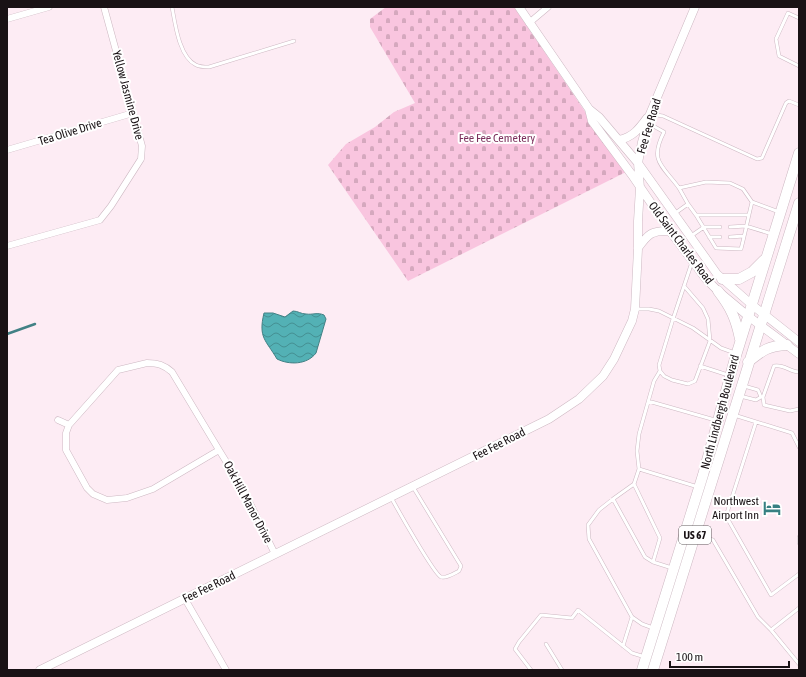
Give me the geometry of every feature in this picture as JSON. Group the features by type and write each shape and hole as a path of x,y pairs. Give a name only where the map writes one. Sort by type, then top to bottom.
{"highway":[{"name":"North Lindbergh Boulevard","path":"642,670 699,487 740,340 799,153"},
{"name":"North Lindbergh Boulevard","path":"654,669 748,362 799,203"},
{"path":"722,278 739,279 752,272 766,259"},
{"path":"718,291 734,314 740,340"},
{"path":"748,362 761,351 773,346 787,345"}],"street":[{"path":"7,19 49,7"},
{"name":"Yellow Jasmine Drive","path":"7,246 100,220 111,206 141,159 142,146 104,7"},
{"name":"Old Saint Charles Road","path":"519,7 589,109 599,117 638,163 689,237 717,274 751,304 799,342"},
{"path":"529,23 548,7"},
{"name":"Fee Fee Road","path":"40,670 549,419 579,399 600,380 614,359 632,322 635,309 640,188 638,163 650,114 695,7"},
{"name":"Old Saint Charles Road","path":"589,109 592,121 670,231 718,291 748,316 799,354"},
{"name":"Tea Olive Drive","path":"7,150 133,113"},
{"path":"619,140 628,138 639,129 650,114"},
{"path":"638,249 649,234 658,231 670,231"},
{"path":"680,243 689,237"},
{"name":"Oak Hill Manor Drive","path":"220,450 153,490 127,498 107,500 93,494 87,488 66,450 66,433 69,425 118,370 138,365 157,363 166,366 172,372 220,450 244,489 275,554"},
{"path":"58,420 69,425"},
{"path":"185,599 226,670"}],"lane":[{"path":"172,7 178,38 188,57 197,65 209,67 294,41"},
{"path":"799,18 788,13 776,39 778,56 799,66"},
{"path":"650,114 663,116 757,159 762,158 767,150 786,103 789,101 799,105"},
{"path":"648,123 664,132 658,144 658,158 661,166 679,188 716,248 741,249 752,202"},
{"path":"679,188 706,182 730,183 743,189 752,202 781,212"},
{"path":"674,214 688,204"},
{"path":"696,215 749,215"},
{"path":"730,227 746,226 774,235"},
{"path":"689,237 704,228 720,227"},
{"path":"730,236 744,236"},
{"path":"709,237 720,237"},
{"path":"684,286 703,308 708,319 710,341 695,381 688,384 672,380 664,376 660,371 659,365 692,260"},
{"path":"635,309 659,311 692,328 722,348 736,354"},
{"path":"740,390 756,400 762,397 774,366 780,365 795,372 799,372"},
{"path":"700,366 730,376"},
{"path":"655,628 642,624 632,617 589,539 588,525 599,510 634,484 639,469 637,451 639,434 654,381 660,371"},
{"path":"740,390 758,390 764,405 790,411 799,409"},
{"path":"648,401 717,421"},
{"path":"732,415 792,433 799,447"},
{"path":"756,422 726,516 772,595 799,574"},
{"path":"639,469 699,487"},
{"path":"634,484 660,538 653,562"},
{"path":"391,497 429,562 439,575 444,578 459,571 461,566 412,487"},
{"path":"613,499 645,557 653,562 674,568"},
{"path":"695,534 713,540 758,617 771,630 799,664"},
{"path":"799,537 799,543"},
{"path":"771,630 799,608"},
{"path":"531,670 515,649 519,642 541,615 572,618 578,610 632,653 645,657"},
{"path":"623,646 632,617"},
{"path":"546,644 562,670"}],"green space":[{"name":"Fee Fee Cemetery","path":"386,7 514,7 626,172 408,281 328,165 346,144 375,127 394,112 415,103 370,27 370,19"}],"water":[{"path":"293,311 304,314 322,314 326,319 316,353 308,360 298,363 277,359 266,343 262,328 264,313 273,313 285,317"}],"waterway":[{"path":"7,334 35,324"}],"place":[{"name":"Northwest Airport Inn","path":"772,508"}]}
